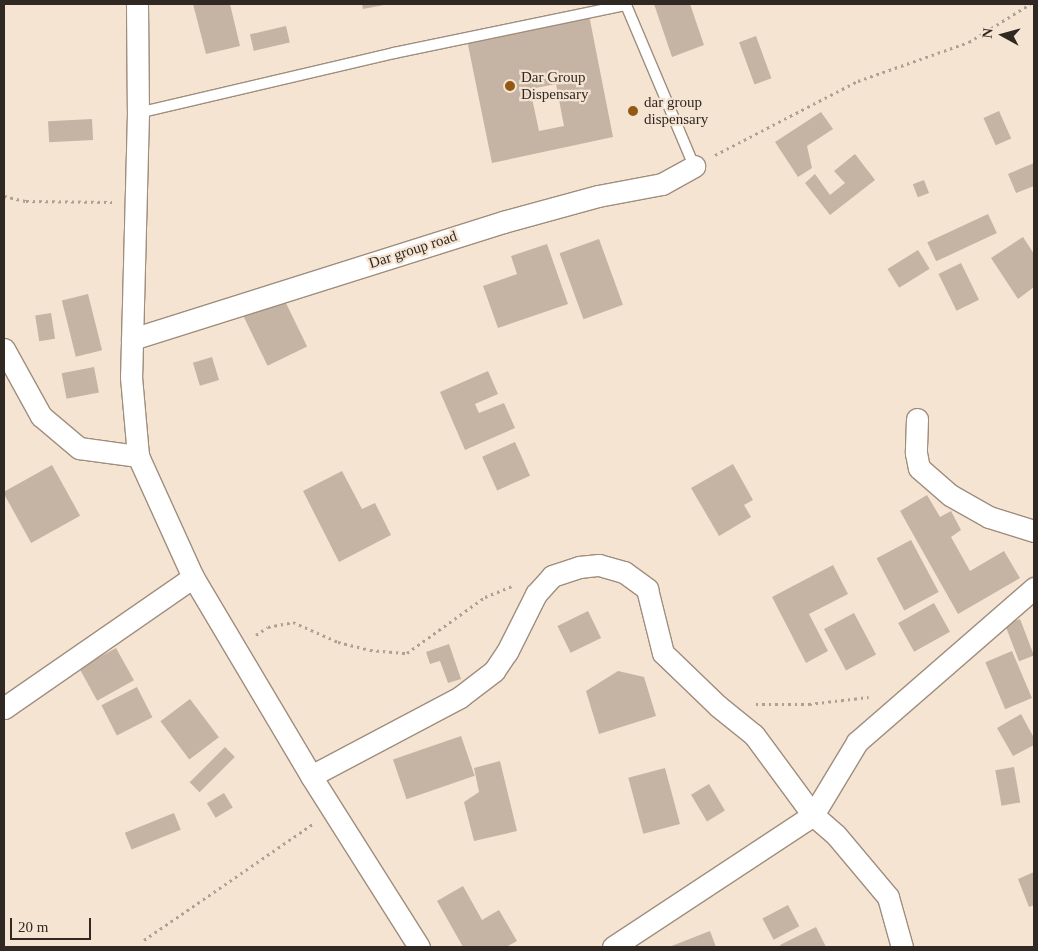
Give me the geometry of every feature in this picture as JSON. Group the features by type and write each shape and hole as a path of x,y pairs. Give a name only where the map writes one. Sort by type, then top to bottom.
{"street":[{"path":"137,4 138,113 131,377 138,456 193,578 311,776 419,947"},
{"name":"Dar group road","path":"132,339 503,222 598,196 662,184 694,166"},
{"path":"4,349 41,416 79,448 138,456"},
{"path":"917,419 919,468 950,495 989,517 1034,531"},
{"path":"311,776 460,697 494,671 511,646 536,594 552,576 579,567 599,566 624,572 647,589 663,652 718,706 754,735 813,815 836,835 888,897 902,947"},
{"path":"4,708 193,578"},
{"path":"613,947 813,815 857,742 1034,588"}],"lane":[{"path":"138,113 394,53 625,4 694,166"}],"path":[{"path":"694,166 858,82 968,42 1030,4"},
{"path":"4,196 26,201 135,202"},
{"path":"235,648 268,627 294,622 338,642 370,650 407,653 486,598 512,586 536,594"},
{"path":"718,706 808,704 860,700 878,695"},
{"path":"144,940 333,810"}],"building":[{"path":"193,4 230,4 240,46 206,54"},
{"path":"362,4 384,4 384,5 363,9"},
{"path":"654,4 690,4 704,45 672,57"},
{"name":"Dar Group Dispensary","path":"589,15 613,137 492,163 467,40","holes":["556,84 564,126 539,131 530,89"]},
{"path":"286,26 290,43 254,51 250,34"},
{"path":"756,36 771,78 754,84 739,42"},
{"path":"999,111 1011,138 996,145 983,118"},
{"path":"821,112 833,129 807,146 812,168 798,177 775,142"},
{"path":"92,119 93,140 49,142 48,121"},
{"path":"855,154 875,180 830,215 805,183 815,174 830,195 845,183 834,171"},
{"path":"1034,163 1034,186 1016,193 1008,174"},
{"path":"924,180 929,193 918,197 913,184"},
{"path":"988,214 997,233 936,261 927,242"},
{"path":"1023,237 1034,254 1034,287 1018,299 991,258"},
{"path":"599,239 623,305 583,319 560,253"},
{"path":"547,244 568,304 498,328 483,286 517,274 511,256"},
{"path":"918,250 930,269 899,288 887,269"},
{"path":"961,263 979,300 957,311 939,274"},
{"path":"88,294 102,350 76,357 62,301"},
{"path":"283,297 307,346 268,366 243,316"},
{"path":"51,313 55,339 39,341 35,316"},
{"path":"212,357 219,380 200,386 193,363"},
{"path":"94,367 99,393 67,399 62,373"},
{"path":"488,371 498,394 475,404 479,413 504,403 515,428 465,450 440,392"},
{"path":"515,442 530,476 497,490 482,457"},
{"path":"733,464 753,500 744,505 751,517 719,536 691,488"},
{"path":"52,465 80,516 31,543 4,492"},
{"path":"342,471 362,509 375,503 391,535 339,562 303,491"},
{"path":"927,495 940,517 951,511 961,530 951,537 970,571 1004,551 1020,578 958,614 900,511"},
{"path":"911,540 939,592 904,610 877,558"},
{"path":"833,565 848,594 809,614 828,651 806,663 772,597"},
{"path":"934,603 950,632 914,652 898,623"},
{"path":"588,611 601,638 571,653 557,626"},
{"path":"854,613 876,654 846,670 824,629"},
{"path":"1020,619 1034,655 1019,661 1005,625"},
{"path":"449,644 461,679 448,683 440,661 430,664 426,652"},
{"path":"116,648 134,680 97,701 79,668"},
{"path":"1012,651 1032,698 1005,709 985,662"},
{"path":"618,671 644,677 656,716 599,734 586,691"},
{"path":"137,687 152,717 117,735 101,705"},
{"path":"190,699 219,737 189,760 160,721"},
{"path":"1021,714 1034,738 1034,745 1013,756 997,728"},
{"path":"461,736 475,776 407,799 393,759"},
{"path":"225,747 235,757 200,792 190,782"},
{"path":"500,761 517,831 474,841 464,802 479,792 474,768"},
{"path":"1014,767 1020,802 1002,806 995,770"},
{"path":"665,768 680,824 643,834 628,778"},
{"path":"709,784 725,811 707,821 691,795"},
{"path":"224,793 233,808 216,818 207,803"},
{"path":"174,813 181,830 132,850 125,833"},
{"path":"1034,872 1034,905 1029,907 1018,879"},
{"path":"463,886 482,920 499,910 517,941 506,947 463,947 437,901"},
{"path":"788,905 799,926 774,940 762,919"},
{"path":"816,927 826,947 781,947 780,945"},
{"path":"710,931 716,947 669,947"}],"place":[{"name":"Dar Group Dispensary","path":"510,86"},
{"name":"dar group dispensary","path":"633,111"}]}
